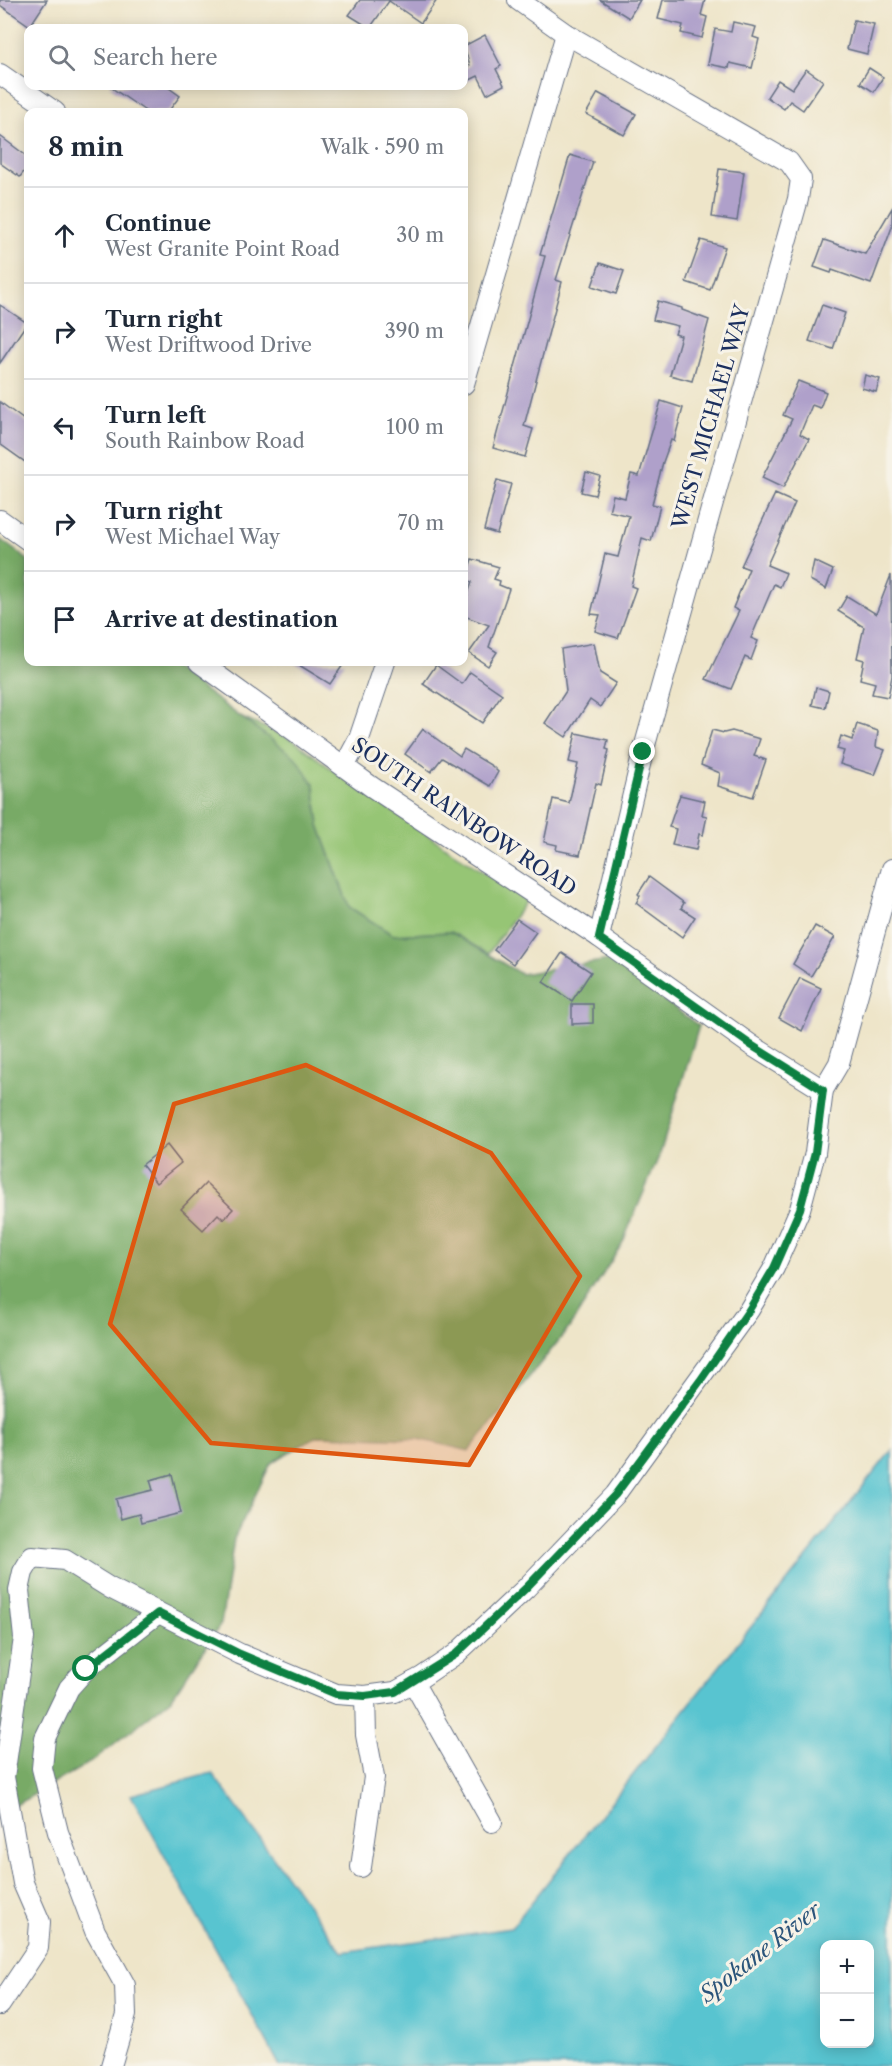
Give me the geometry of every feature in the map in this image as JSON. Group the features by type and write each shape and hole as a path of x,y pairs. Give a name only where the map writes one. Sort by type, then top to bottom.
{"street":[{"path":"468,370 566,34 518,0"},
{"name":"WEST MICHAEL WAY","path":"566,34 789,162 801,179 798,199 643,752 599,938"},
{"path":"0,74 50,108"},
{"path":"0,520 24,537"},
{"name":"SOUTH RAINBOW ROAD","path":"205,666 345,765 372,787 599,938 751,1045 823,1090"},
{"path":"345,765 359,739 384,666"},
{"path":"0,2005 38,1948 40,1922 24,1883 4,1776 24,1638 19,1590 23,1572 32,1557 65,1560 158,1613 295,1678 336,1694 365,1696 395,1692 456,1654 543,1571 615,1495 700,1381 749,1310 774,1268 800,1209 815,1153 823,1090 839,1063 892,869"},
{"path":"111,2066 126,2015 125,1984 95,1931 58,1832 42,1768 45,1738 69,1688 86,1669 158,1613"},
{"path":"413,1682 492,1822"},
{"path":"361,1866 374,1777 366,1735 365,1696"}],"highlighted area":[{"path":"306,1065 491,1153 580,1276 469,1465 211,1443 110,1324 174,1104"}],"green space":[{"path":"0,539 24,557 24,666 171,666 295,757 314,784 319,825 349,907 393,935 451,932 521,974 609,960 699,1026 660,1154 622,1244 569,1328 469,1451 418,1439 317,1436 271,1463 234,1539 221,1624 171,1699 91,1762 0,1814"},
{"path":"240,717 293,740 349,782 526,901 488,954 451,932 393,935 349,907 319,825 314,784"}],"water":[{"name":"Spokane River","path":"892,1450 892,2066 280,2066 131,1795 212,1773 342,1952 511,1928"}],"building":[{"path":"0,0 47,0 31,24 27,24 0,5"},
{"path":"360,0 437,0 421,23 389,1 373,24 364,24 349,15"},
{"path":"600,0 640,0 629,18"},
{"path":"663,0 705,0 701,15 707,17 702,38 681,33 683,25 658,19"},
{"path":"854,20 874,24 867,54 847,49"},
{"path":"733,22 756,27 753,37 759,39 752,68 730,63 729,68 708,64 715,29 731,32"},
{"path":"485,35 501,66 496,69 504,85 487,94 478,76 468,81 468,66 470,65 468,44"},
{"path":"869,68 883,77 874,92 860,83"},
{"path":"806,69 823,81 803,110 790,101 784,109 767,97 778,80 792,89"},
{"path":"115,90 172,90 180,96 171,108 141,108"},
{"path":"598,93 636,114 624,135 586,114"},
{"path":"0,136 24,154 24,172 20,177 0,163"},
{"path":"570,155 593,162 556,280 562,282 524,426 533,429 525,457 493,448 545,256 540,255"},
{"path":"719,169 744,172 737,221 712,217"},
{"path":"892,208 892,227 871,284 832,270 831,273 814,267 824,240 865,254"},
{"path":"701,240 725,247 710,290 686,282"},
{"path":"600,263 624,271 616,294 592,286"},
{"path":"658,301 682,308 682,310 709,320 692,381 670,375 681,336 675,334 678,326 653,320"},
{"path":"0,305 24,321 24,327 0,363"},
{"path":"822,305 845,313 833,349 809,341"},
{"path":"865,375 880,379 876,392 862,388"},
{"path":"798,381 826,392 820,408 812,405 800,434 809,439 783,488 762,478 792,419 783,415"},
{"path":"661,401 683,408 674,441 671,440 663,462 652,504 660,506 651,541 642,538 631,586 636,588 618,638 595,631 600,615 591,614 605,554 618,557 629,516 609,511 613,495 625,498 631,474 639,476"},
{"path":"0,402 24,420 24,461 0,444"},
{"path":"586,472 600,476 595,495 581,492"},
{"path":"497,480 511,484 497,534 484,530"},
{"path":"775,494 795,503 767,565 786,573 780,587 774,584 751,638 758,641 751,660 745,657 731,689 706,679 739,611 733,608 749,569 741,566"},
{"path":"472,559 499,567 494,579 500,581 499,585 509,589 489,647 497,652 488,666 469,653 489,625 468,617 468,594 472,582 468,581"},
{"path":"814,561 833,570 826,589 810,580"},
{"path":"891,575 892,676 888,697 872,694 875,683 860,679 864,660 857,658 864,627 838,611 847,596 876,614"},
{"path":"594,643 600,673 616,683 600,707 590,700 566,737 545,723 566,691 561,649"},
{"path":"301,666 342,666 330,684"},
{"path":"437,666 462,684 470,672 502,694 482,723 423,684"},
{"path":"816,687 829,691 825,708 812,705"},
{"path":"857,724 878,731 876,747 885,750 875,775 840,764 844,751 837,749 841,736 852,740"},
{"path":"423,729 460,756 464,749 492,766 498,772 490,786 442,758 431,772 405,754"},
{"path":"712,730 724,733 732,731 760,739 754,756 766,760 753,797 718,786 720,773 701,765"},
{"path":"576,733 608,740 606,749 609,750 601,785 596,783 580,855 556,850 557,845 544,842 553,799 569,803 578,764 569,762"},
{"path":"680,795 705,801 702,815 707,816 703,835 699,834 696,850 672,845 676,829 669,827"},
{"path":"649,877 684,903 681,908 695,917 682,937 636,903 640,896 638,894"},
{"path":"517,919 536,932 513,964 494,950"},
{"path":"815,926 835,937 811,976 793,964"},
{"path":"562,953 591,972 572,1001 543,982"},
{"path":"800,978 821,988 802,1031 779,1018"},
{"path":"572,1004 593,1004 593,1023 572,1024"},
{"path":"167,1145 181,1163 156,1183 142,1165"},
{"path":"206,1183 233,1209 223,1219 218,1214 203,1230 181,1209"},
{"path":"172,1474 181,1513 141,1523 139,1514 121,1519 116,1499 153,1490 150,1480"}],"route":[{"path":"86,1669 158,1613 240,1654 336,1694 365,1696 395,1692 456,1654 526,1588 615,1495 700,1381 749,1310 774,1268 800,1209 815,1153 823,1090 751,1045 599,938 643,752"}]}
